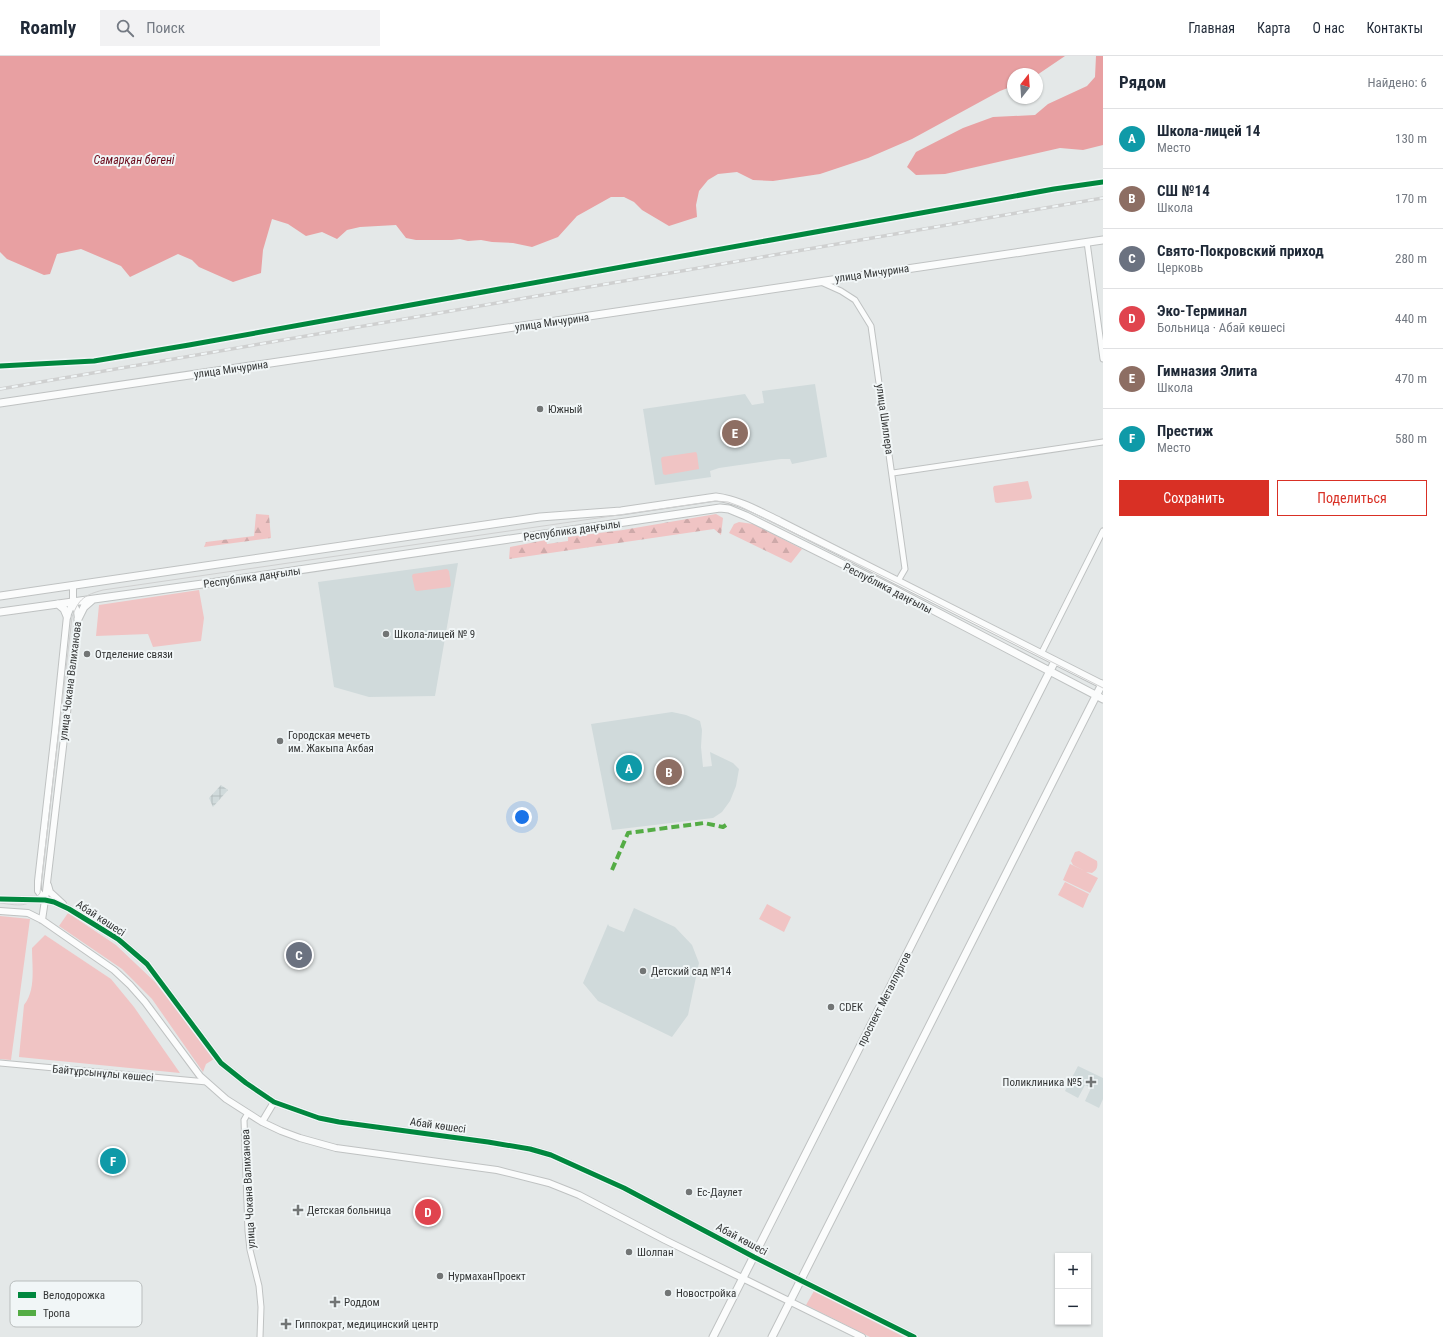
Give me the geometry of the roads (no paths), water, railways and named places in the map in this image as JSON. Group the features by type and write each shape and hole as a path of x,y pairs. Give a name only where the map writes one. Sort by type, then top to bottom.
{"main road":[{"name":"улица Мичурина","path":"0,403 1103,240"},
{"name":"Республика даңғылы","path":"0,596 540,517 621,511 716,497 729,499 743,504 1103,685"},
{"name":"Республика даңғылы","path":"0,612 720,508 729,509 746,516 884,585 989,639 1049,672 1100,697"},
{"path":"78,619 84,607 93,599"},
{"path":"58,604 64,609 67,616"},
{"name":"проспект Металлургов","path":"713,1337 1055,661"},
{"path":"772,1337 1100,697 1103,685"}],"street":[{"path":"0,366 94,361 1054,189 1103,182"},
{"path":"1087,242 1103,359"},
{"name":"улица Шиллера","path":"818,281 841,291 855,300 871,326 893,473 905,568 898,581"},
{"path":"893,473 1103,442"},
{"path":"1041,654 1103,531"},
{"path":"73,586 73,602"},
{"name":"улица Чокана Валиханова","path":"45,900 38,890 38,881 67,616 73,602"},
{"name":"улица Чокана Валиханова","path":"45,900 78,619 77,611 73,602"},
{"path":"24,900 33,895 38,881"},
{"path":"47,882 50,892 69,909"},
{"name":"Абай көшесі","path":"0,899 45,900 54,902 69,909 118,938 147,964 221,1063 246,1083 274,1102 319,1118 339,1122 488,1142 530,1149 551,1155 624,1188 754,1257 914,1337"},
{"path":"42,920 45,900"},
{"path":"0,911 28,913 42,920 114,970 145,1002 182,1054 200,1076 226,1099 262,1122 294,1136 336,1148 497,1170 549,1183 579,1195 743,1279 791,1301 862,1337"},
{"name":"Байтұрсынұлы көшесі","path":"0,1063 207,1082"},
{"path":"262,1122 274,1102"},
{"name":"улица Чокана Валиханова","path":"248,1114 244,1120 248,1231 250,1250 259,1286 261,1307 260,1337"}],"water":[{"name":"Самарқан бөгені","path":"0,56 1065,56 1043,71 1043,68 1007,68 1007,88 912,139 868,158 820,174 773,181 753,180 737,172 718,174 708,180 699,191 696,205 697,217 669,226 642,210 634,202 624,197 611,197 577,216 558,237 532,247 513,243 481,240 416,240 406,238 396,225 360,227 347,230 337,239 322,232 306,236 288,224 272,219 263,250 261,273 233,282 199,267 192,260 178,254 130,277 121,266 81,249 57,254 50,274 44,275 7,259 0,252"},
{"path":"1096,56 1103,56 1103,145 1083,150 1060,148 945,174 916,175 907,167 916,152 963,128 993,117 1035,115 1048,104 1087,86 1095,77"}],"tram line":[{"path":"0,903 17,905 27,904 36,898 40,893 72,617 77,605 83,598 103,590 715,501 728,502 897,583 1103,688"}],"railway":[{"path":"0,389 1103,198"}],"place":[{"name":"Южный","path":"540,409"},
{"name":"Гимназия Элита","path":"735,433"},
{"name":"Школа-лицей № 9","path":"386,634"},
{"name":"Отделение связи","path":"87,654"},
{"name":"Городская мечеть им. Жакыпа Акбая","path":"280,741"},
{"name":"Школа-лицей 14","path":"629,768"},
{"name":"СШ №14","path":"669,772"},
{"name":"Свято-Покровский приход","path":"299,955"},
{"name":"Детский сад №14","path":"643,971"},
{"name":"CDEK","path":"831,1007"},
{"name":"Поликлиника №5","path":"1091,1082"},
{"name":"Престиж","path":"113,1161"},
{"name":"Ес-Даулет","path":"689,1192"},
{"name":"Детская больница","path":"298,1210"},
{"name":"Эко-Терминал","path":"428,1212"},
{"name":"Шолпан","path":"629,1252"},
{"name":"НурмаханПроект","path":"440,1276"},
{"name":"Новостройка","path":"668,1293"},
{"name":"Роддом","path":"335,1302"},
{"name":"Гиппократ, медицинский центр","path":"286,1324"}]}
